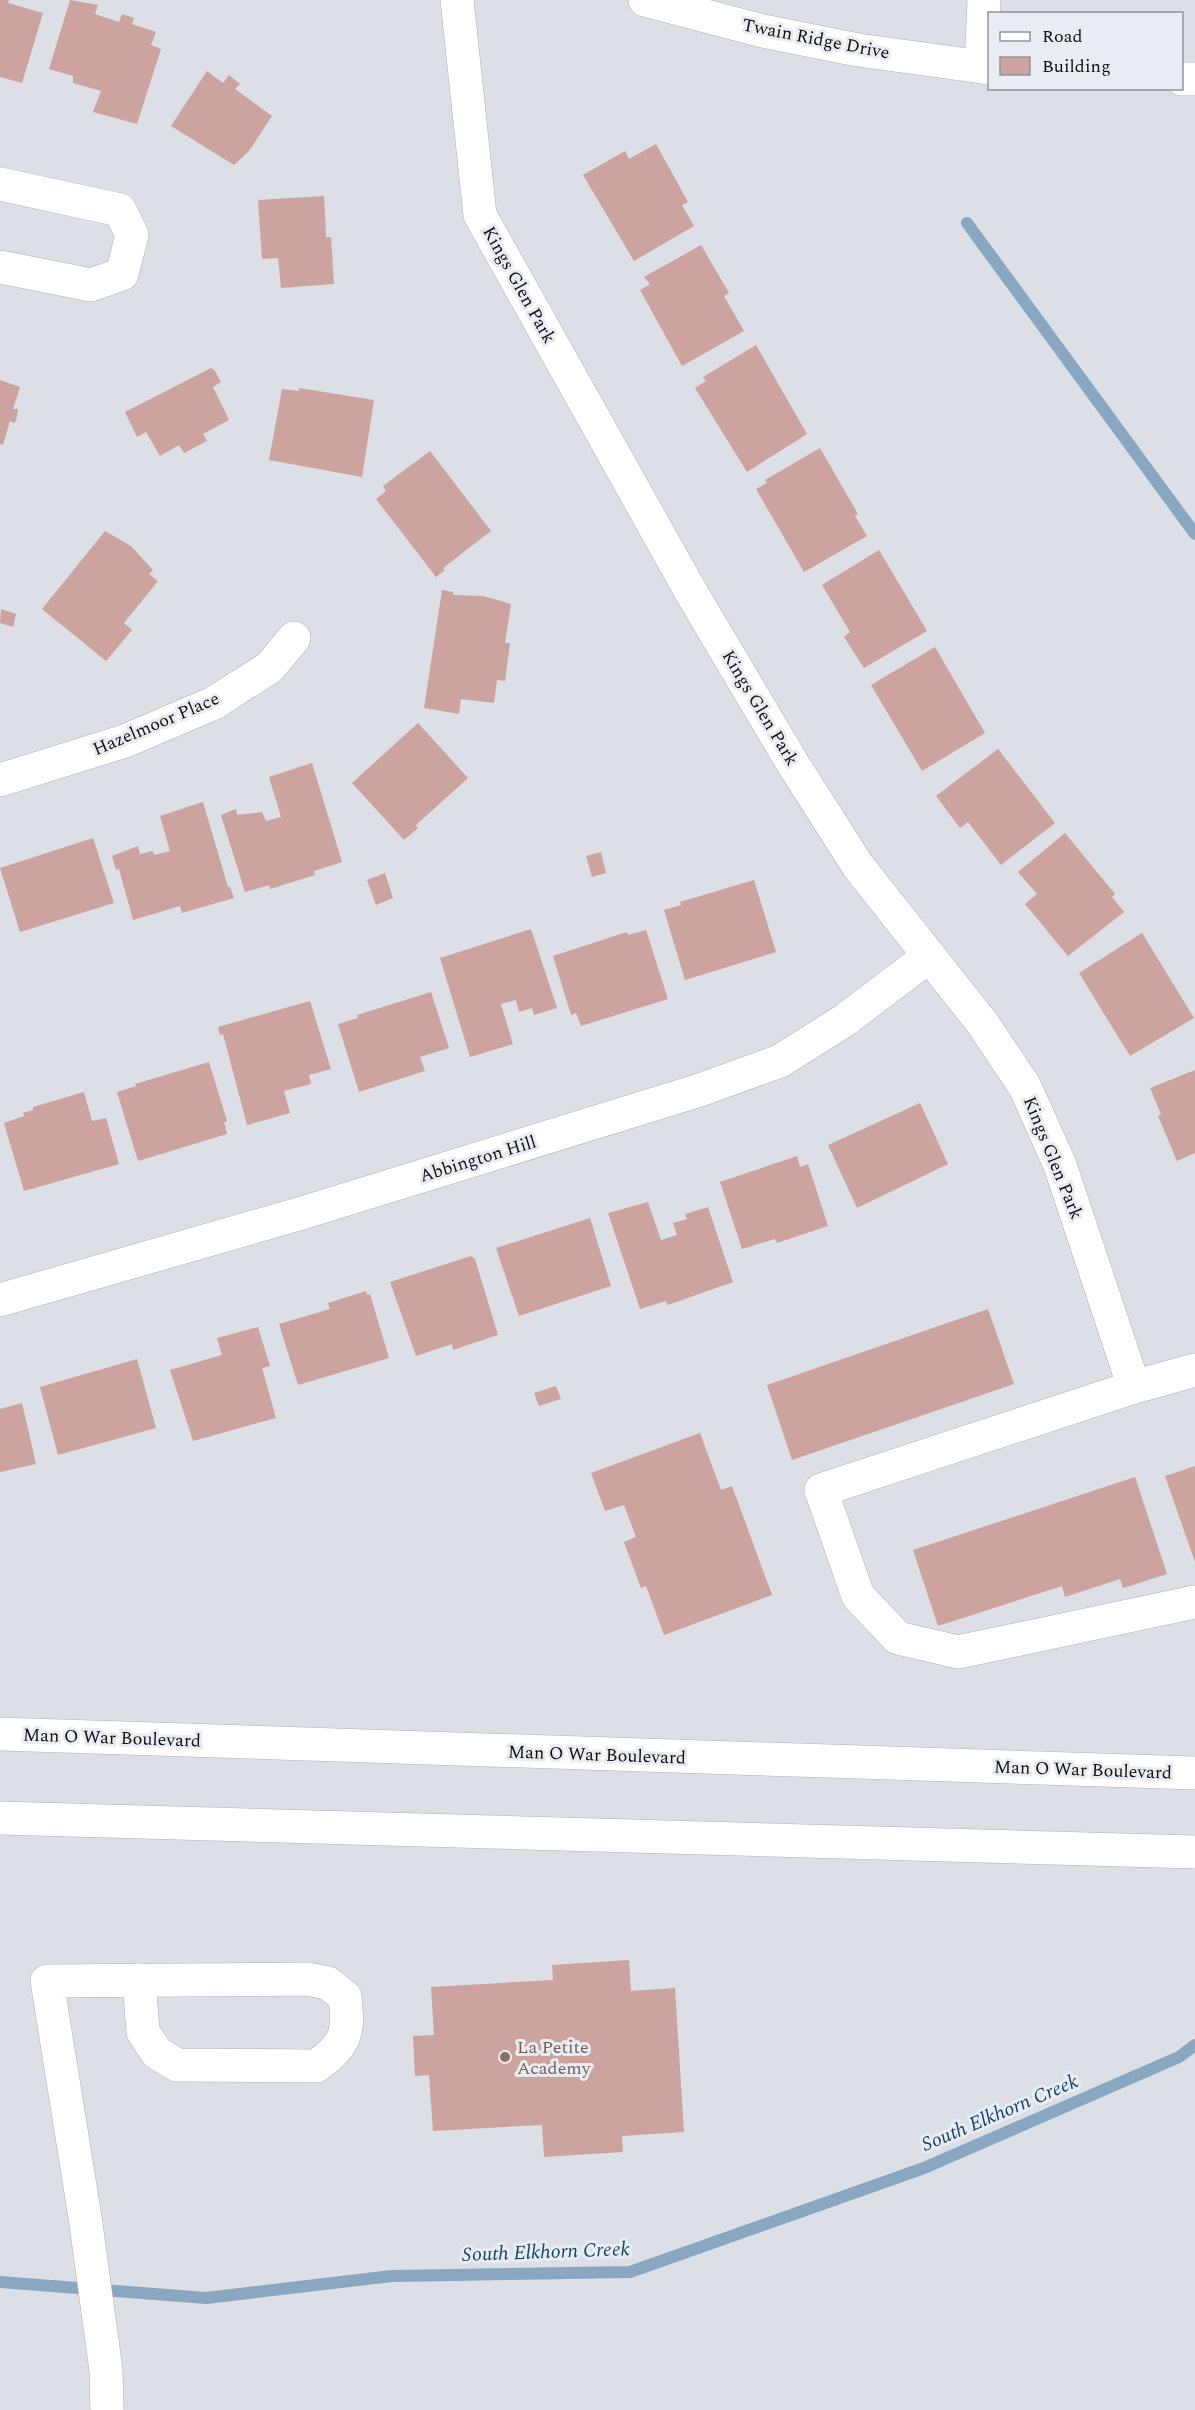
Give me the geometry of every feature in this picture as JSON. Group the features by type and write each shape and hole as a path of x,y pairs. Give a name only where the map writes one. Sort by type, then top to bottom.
{"street":[{"name":"Kings Glen Park","path":"458,0 480,215 691,592 787,754 858,866 983,1024 1025,1087 1060,1165 1134,1387"},
{"name":"Twain Ridge Drive","path":"645,0 774,33 858,50 985,68"},
{"path":"984,0 985,68"},
{"path":"0,184 120,210 132,235 122,274 91,285 0,267"},
{"name":"Hazelmoor Place","path":"0,780 125,741 214,703 270,667 294,639"},
{"name":"Abbington Hill","path":"0,1300 302,1213 700,1090 770,1064 845,1020 928,957"},
{"path":"1195,1370 1134,1387 821,1490 858,1596 898,1638 958,1652 1195,1602"},
{"name":"Man O War Boulevard","path":"0,1734 600,1756 1195,1773"},
{"path":"0,1818 1195,1852"},
{"path":"107,2410 106,2370 85,2217 47,1981 307,1978 327,1983 345,1997 348,2025 342,2045 316,2066 177,2065 157,2053 143,2032 139,1980"}],"building":[{"path":"0,0 9,0 8,3 43,13 22,83 0,77"},
{"path":"70,0 98,5 95,14 119,22 122,14 134,18 132,24 156,32 151,45 161,49 137,124 93,112 101,91 73,83 73,76 49,69"},
{"path":"207,71 223,83 229,75 240,84 235,89 272,116 249,151 234,165 171,126"},
{"path":"656,144 688,202 682,205 694,226 634,261 583,175 625,151 629,159"},
{"path":"324,196 326,237 331,237 334,284 281,288 278,258 262,259 258,200"},
{"path":"701,245 729,293 724,296 744,331 682,366 640,290 650,284 644,277"},
{"path":"756,345 807,434 747,472 695,388 706,381 703,377"},
{"path":"211,368 221,382 213,387 229,420 203,434 207,441 184,453 179,445 160,456 146,432 137,437 125,412"},
{"path":"0,380 20,387 13,409 18,409 16,421 14,423 10,421 3,445 0,444"},
{"path":"299,388 374,400 362,477 269,460 282,389 299,391"},
{"path":"820,448 858,514 855,516 867,536 804,572 756,489 767,483 765,480"},
{"path":"430,451 491,531 443,568 445,570 436,577 376,499 386,491 383,486"},
{"path":"105,531 131,546 153,570 149,574 158,581 124,623 132,630 106,661 42,609"},
{"path":"879,550 927,631 864,668 844,637 850,632 822,585"},
{"path":"442,590 453,592 453,595 483,596 511,604 505,643 510,643 505,681 497,680 494,703 461,699 459,714 424,708"},
{"path":"1,609 16,614 13,627 0,623"},
{"path":"935,647 985,733 922,771 871,685"},
{"path":"418,723 468,778 416,825 418,828 404,840 352,783"},
{"path":"998,749 1055,823 1001,865 968,822 960,828 936,796"},
{"path":"312,763 342,862 314,871 315,875 270,889 269,885 245,892 221,815 236,809 237,815 262,812 266,821 281,817 269,777"},
{"path":"203,802 228,887 234,898 182,913 180,906 133,920 119,869 116,870 112,856 138,846 140,854 153,851 154,855 170,851 160,816"},
{"path":"1065,833 1115,894 1112,897 1124,912 1068,956 1025,904 1037,894 1018,872"},
{"path":"93,838 114,903 20,932 0,868"},
{"path":"601,852 606,873 592,877 586,856"},
{"path":"385,873 393,898 376,905 367,880"},
{"path":"754,880 776,952 685,980 664,910 681,905 680,902"},
{"path":"531,929 557,1008 534,1015 532,1008 519,1012 516,1000 501,1004 513,1044 470,1057 440,958"},
{"path":"646,930 668,999 581,1026 576,1013 571,1015 553,956 627,932 628,935"},
{"path":"1142,933 1194,1018 1130,1056 1079,973"},
{"path":"431,992 449,1048 420,1057 425,1071 359,1092 338,1024 358,1018 357,1015"},
{"path":"310,1001 331,1069 309,1075 311,1084 284,1091 290,1113 247,1125 223,1034 220,1035 218,1027"},
{"path":"209,1062 227,1121 224,1122 227,1134 138,1161 117,1092 136,1086 135,1084"},
{"path":"1195,1070 1195,1153 1177,1161 1158,1116 1161,1114 1150,1088"},
{"path":"84,1092 92,1121 106,1118 119,1164 24,1191 4,1123 24,1116 23,1113 33,1110 33,1107"},
{"path":"920,1103 948,1164 857,1208 828,1145"},
{"path":"797,1156 800,1167 808,1164 828,1226 777,1243 775,1239 742,1249 720,1182"},
{"path":"648,1202 661,1240 677,1235 673,1223 687,1219 685,1214 708,1207 733,1282 668,1305 666,1301 640,1309 608,1213"},
{"path":"590,1218 611,1286 519,1316 496,1248"},
{"path":"471,1256 475,1259 498,1335 453,1350 452,1344 416,1356 390,1282"},
{"path":"366,1291 367,1295 370,1294 389,1358 298,1385 279,1324 330,1309 328,1303"},
{"path":"988,1309 1014,1384 792,1460 767,1385"},
{"path":"258,1327 270,1366 262,1368 276,1418 193,1441 170,1370 222,1355 217,1338"},
{"path":"137,1359 156,1428 58,1455 40,1387"},
{"path":"556,1386 561,1399 539,1406 534,1393"},
{"path":"22,1403 36,1464 0,1472 0,1409"},
{"path":"700,1433 721,1490 732,1486 772,1595 664,1635 646,1586 641,1588 624,1542 636,1537 624,1505 605,1511 591,1473"},
{"path":"1195,1466 1195,1562 1165,1476"},
{"path":"1135,1477 1167,1574 1123,1588 1120,1579 1065,1597 1062,1586 938,1626 913,1550"},
{"path":"629,1960 631,1991 675,1988 684,2132 622,2136 623,2152 544,2157 542,2125 433,2131 429,2075 415,2076 413,2036 434,2035 431,1987 553,1980 552,1965"}],"waterway":[{"path":"967,223 1195,534"},
{"name":"South Elkhorn Creek","path":"0,2282 206,2298 392,2276 630,2272 924,2168 1179,2057 1195,2045"}],"place":[{"name":"La Petite Academy","path":"505,2057"}]}
